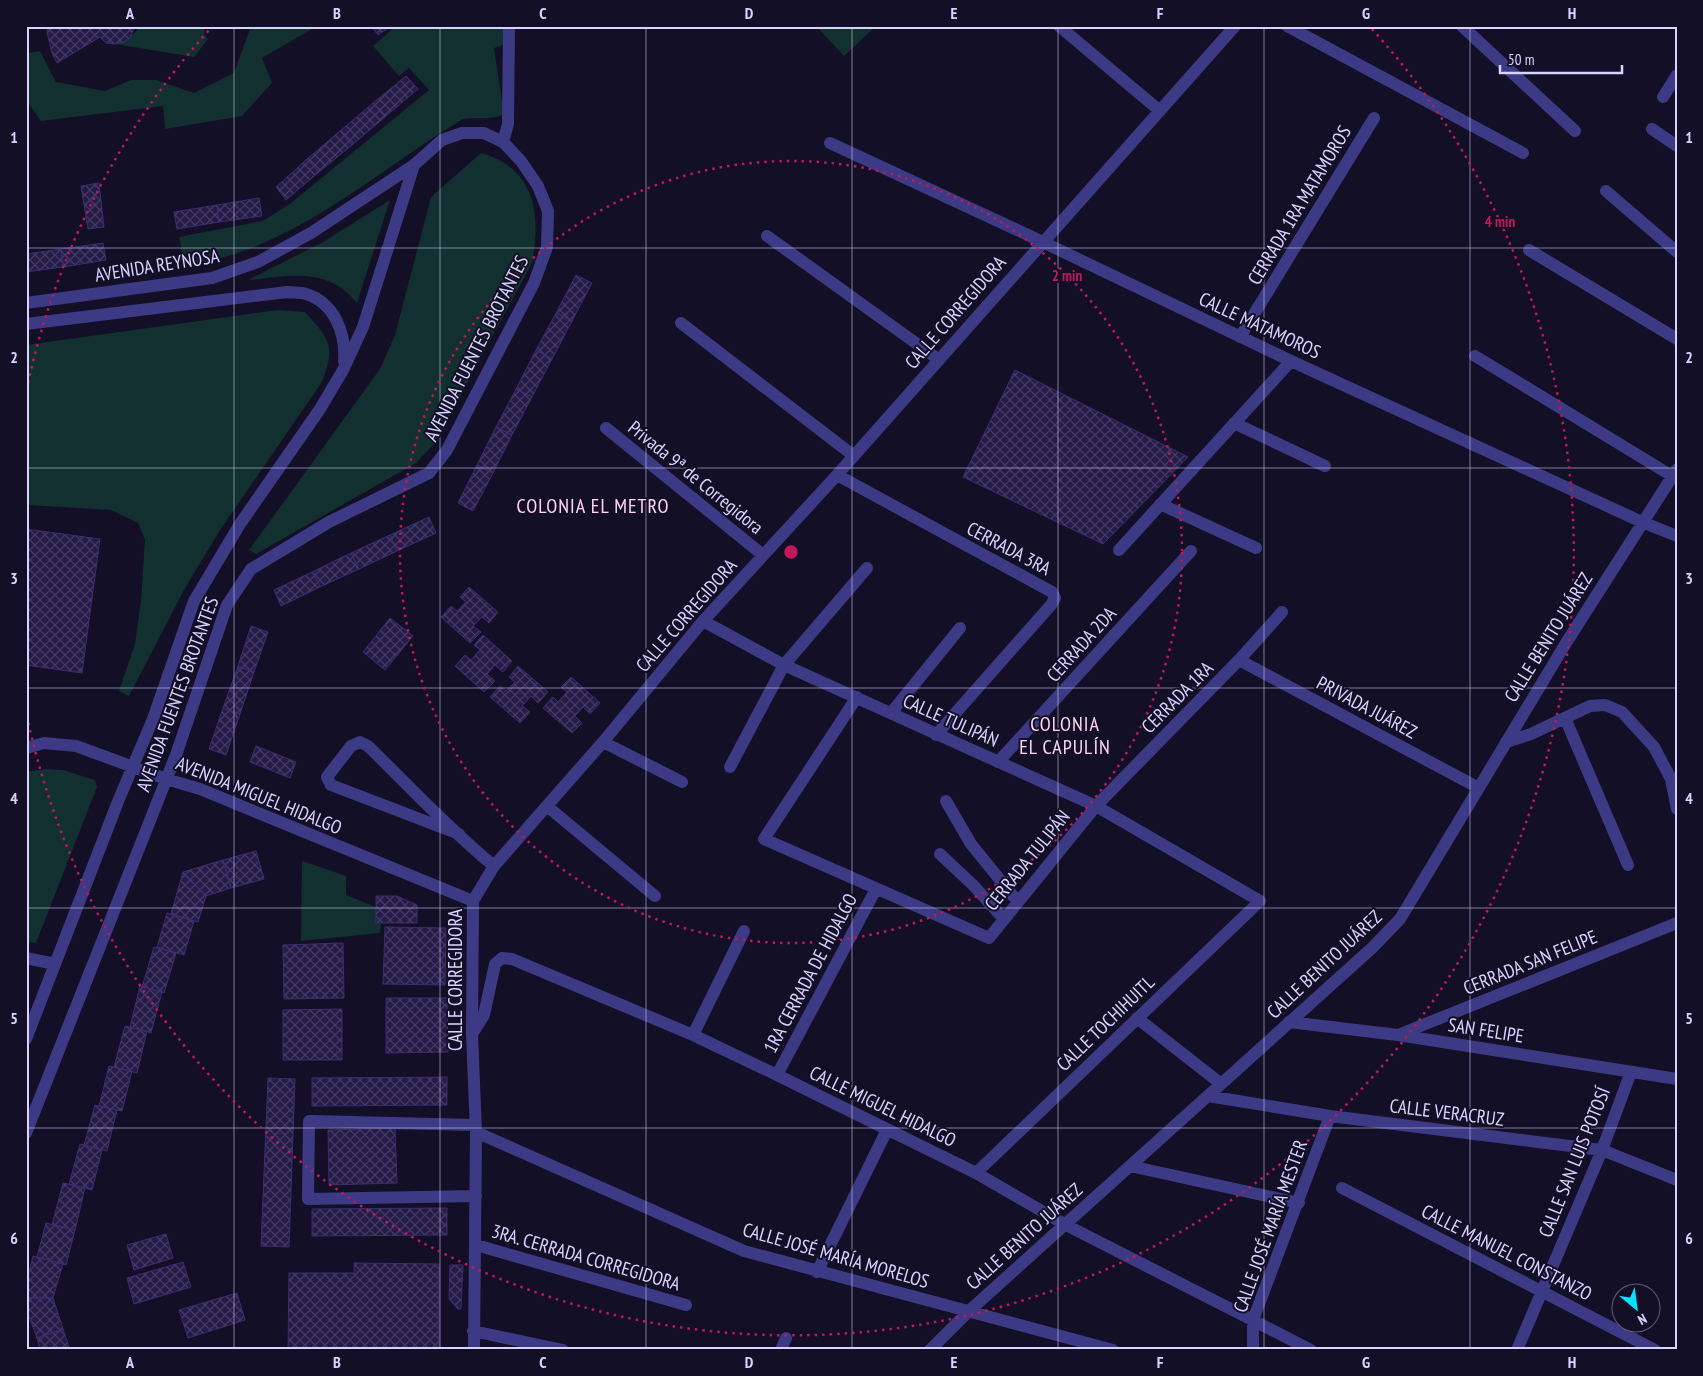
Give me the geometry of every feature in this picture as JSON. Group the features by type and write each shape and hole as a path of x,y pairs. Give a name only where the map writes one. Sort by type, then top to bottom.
{"street":[{"path":"503,142 508,124 509,26"},
{"path":"1059,26 1160,111"},
{"name":"CALLE CORREGIDORA","path":"474,1350 476,1128 472,1034 473,901 494,866 548,807 703,621 838,475 938,359 1236,26"},
{"path":"1287,26 1523,152"},
{"path":"1462,26 1575,131"},
{"path":"1663,97 1677,75"},
{"name":"CERRADA 1RA MATAMOROS","path":"1240,337 1374,118"},
{"path":"1652,129 1677,146"},
{"name":"AVENIDA FUENTES BROTANTES","path":"26,1039 153,718 194,601 240,524 320,409 343,370 363,327 414,165 442,140 462,133 484,133 503,142 521,161 538,186 548,211 547,247 534,283 447,450 429,473 329,522 251,569 227,605 176,754 31,1108 26,1133"},
{"name":"CALLE MATAMOROS","path":"830,144 1042,242 1291,361 1642,522 1677,536"},
{"name":"AVENIDA REYNOSA","path":"26,303 212,278 258,262 311,233 414,165"},
{"path":"1606,191 1677,252"},
{"path":"767,236 938,359"},
{"path":"1529,250 1677,339"},
{"path":"26,324 286,292 306,294 321,302 332,314 340,328 345,343 343,370"},
{"path":"681,323 854,456"},
{"path":"1475,356 1674,472"},
{"path":"1119,550 1291,361"},
{"path":"1234,423 1325,466"},
{"name":"Privada 9ª de Corregidora","path":"606,428 763,555"},
{"name":"CALLE BENITO JUÁREZ","path":"930,1350 969,1311 1372,948 1400,919 1477,788 1674,472"},
{"name":"CERRADA 3RA","path":"838,475 1052,592 1055,598 1052,605 936,735"},
{"path":"1160,504 1256,548"},
{"name":"CERRADA 2DA","path":"998,762 1191,551"},
{"path":"730,767 784,664 867,568"},
{"name":"CERRADA 1RA","path":"1096,806 1239,660 1282,612"},
{"name":"CALLE TULIPÁN","path":"703,621 784,664 936,735 1096,806 1260,901"},
{"path":"891,713 960,628"},
{"name":"PRIVADA JUÁREZ","path":"1239,660 1477,788"},
{"path":"857,697 764,839 876,889"},
{"path":"1506,742 1531,734 1590,706 1605,704 1622,712 1654,747 1671,779 1677,809"},
{"path":"1565,718 1628,865"},
{"path":"459,834 331,785 327,777 351,746 360,742 368,746 494,866"},
{"path":"603,742 682,782"},
{"name":"AVENIDA MIGUEL HIDALGO","path":"26,748 44,743 76,746 133,765 166,779 200,789 473,901"},
{"path":"946,801 971,844 1018,902"},
{"name":"CERRADA TULIPÁN","path":"876,889 988,938 1096,806"},
{"path":"548,807 655,896"},
{"path":"940,854 973,885 1003,918"},
{"name":"1RA CERRADA DE HIDALGO","path":"777,1075 876,889"},
{"name":"CALLE TOCHIHUITL","path":"976,1173 1260,901"},
{"name":"CERRADA SAN FELIPE","path":"1398,1036 1677,923"},
{"path":"693,1035 744,931"},
{"path":"26,958 55,964"},
{"name":"CALLE MIGUEL HIDALGO","path":"472,1034 484,1015 495,964 502,958 512,959 693,1035 777,1075 976,1173 1066,1225 1311,1350"},
{"path":"1137,1018 1220,1083"},
{"name":"SAN FELIPE","path":"1289,1022 1398,1036 1677,1079"},
{"name":"CALLE SAN LUIS POTOSÍ","path":"1517,1350 1602,1150 1631,1072"},
{"name":"CALLE VERACRUZ","path":"1208,1096 1330,1116 1602,1150 1677,1180"},
{"name":"CALLE JOSÉ MARÍA MESTER","path":"1253,1350 1253,1320 1299,1203 1330,1116"},
{"path":"476,1128 309,1121 308,1199 476,1196"},
{"name":"CALLE JOSÉ MARÍA MORELOS","path":"476,1128 744,1251 1113,1350"},
{"path":"817,1272 887,1130"},
{"path":"1130,1166 1299,1203"},
{"name":"CALLE MANUEL CONSTANZO","path":"1342,1188 1654,1350"},
{"name":"3RA. CERRADA CORREGIDORA","path":"476,1245 686,1305"},
{"path":"473,1331 563,1350"}],"green space":[{"path":"142,26 205,26 204,34 208,39 194,57 115,44 124,42"},
{"path":"251,26 317,26 262,58 272,83 242,116 165,129 163,106 41,121 26,100 26,41 29,53 40,51 56,82 105,91 131,80 156,80 194,93 234,73"},
{"path":"396,26 505,26 507,44 494,48 504,114 490,118 463,119 330,207 295,228 259,245 222,258 185,264 179,237 263,221 291,203 429,90 409,68 399,76 373,46"},
{"path":"816,26 876,26 844,56"},
{"path":"481,153 499,160 513,170 524,182 534,211 535,245 532,263 435,443 416,463 256,554 249,550 380,369 395,335 431,197"},
{"path":"390,200 357,303 345,291 333,283 320,278 293,276 248,280 323,242"},
{"path":"278,310 305,312 325,337 328,344 329,359 322,382 220,530 185,588 129,696 119,691 135,644 141,600 145,540 138,523 111,510 26,505 26,345"},
{"path":"46,769 63,770 95,780 97,787 36,943 26,942 26,772"},
{"path":"302,861 346,876 346,895 376,907 376,923 381,924 380,933 301,941"}],"building":[{"path":"48,26 135,26 130,38 124,42 106,43 100,37 57,63 52,53 47,32"},
{"path":"371,26 391,26 378,35"},
{"path":"406,76 418,89 385,117 373,103"},
{"path":"373,103 385,117 352,145 340,131"},
{"path":"340,131 352,145 319,172 307,159"},
{"path":"307,159 319,172 286,200 276,187"},
{"path":"99,183 104,227 88,229 81,186"},
{"path":"259,198 262,216 219,222 217,205"},
{"path":"217,205 219,222 177,229 174,212"},
{"path":"103,243 106,260 63,267 61,249"},
{"path":"61,249 63,267 26,272 26,254"},
{"path":"576,275 592,283 572,321 556,313"},
{"path":"556,313 572,321 552,359 536,350"},
{"path":"536,350 552,359 532,397 516,389"},
{"path":"1015,370 1188,457 1103,544 963,477"},
{"path":"516,389 532,397 512,435 496,427"},
{"path":"496,427 512,435 493,473 477,465"},
{"path":"477,465 493,473 473,511 458,503"},
{"path":"429,517 436,533 397,551 390,535"},
{"path":"26,529 100,539 82,673 26,665"},
{"path":"390,535 397,551 359,569 351,553"},
{"path":"351,553 359,569 320,587 312,572"},
{"path":"312,572 320,587 281,606 274,590"},
{"path":"469,587 498,612 489,623 482,617 473,626 481,632 470,643 441,617 451,606 457,611 466,602 460,597"},
{"path":"390,618 413,636 385,670 363,652"},
{"path":"251,626 268,632 254,672 238,666"},
{"path":"483,635 512,661 503,672 495,665 487,674 495,681 484,692 455,666 465,655 471,660 480,650 474,645"},
{"path":"238,666 254,672 240,714 223,708"},
{"path":"518,666 548,692 538,703 531,696 522,706 530,712 520,723 490,697 500,686 506,691 515,682 509,677"},
{"path":"571,677 600,703 590,714 583,707 575,716 582,723 572,733 543,708 553,697 558,702 567,692 561,687"},
{"path":"223,708 240,714 226,755 209,749"},
{"path":"256,746 296,762 290,778 250,762"},
{"path":"256,851 264,879 231,888 223,860"},
{"path":"223,860 231,888 206,896 183,872"},
{"path":"183,872 206,896 198,922 171,914"},
{"path":"376,896 397,896 417,905 417,923 376,923"},
{"path":"167,913 194,921 184,955 157,947"},
{"path":"385,927 446,928 445,985 383,984"},
{"path":"343,943 344,998 284,999 283,945"},
{"path":"154,947 176,953 164,993 142,987"},
{"path":"140,986 162,992 151,1033 130,1027"},
{"path":"386,998 447,998 448,1052 386,1053"},
{"path":"342,1009 342,1060 283,1060 283,1010"},
{"path":"125,1026 147,1031 137,1073 114,1067"},
{"path":"109,1066 132,1071 122,1111 99,1106"},
{"path":"447,1077 447,1105 312,1106 312,1078"},
{"path":"268,1078 295,1079 289,1247 261,1246"},
{"path":"95,1105 117,1110 107,1151 84,1145"},
{"path":"395,1128 397,1183 329,1185 328,1130"},
{"path":"80,1144 102,1150 92,1190 69,1184"},
{"path":"63,1183 85,1188 75,1230 52,1225"},
{"path":"447,1208 447,1235 312,1236 312,1209"},
{"path":"46,1223 75,1230 66,1265 37,1257"},
{"path":"166,1234 173,1258 134,1270 127,1245"},
{"path":"33,1256 63,1264 53,1298 26,1298 26,1285"},
{"path":"183,1262 191,1287 134,1304 127,1278"},
{"path":"354,1263 439,1264 439,1350 288,1350 289,1273 354,1273"},
{"path":"450,1265 463,1265 461,1309 458,1309 449,1299"},
{"path":"237,1293 245,1320 188,1338 179,1310"},
{"path":"26,1298 53,1298 63,1329 37,1338 26,1308"},
{"path":"63,1329 70,1350 40,1350 37,1338"}],"district":[{"name":"COLONIA EL METRO","path":"593,506"},
{"name":"COLONIA EL CAPULÍN","path":"1065,736"}]}
